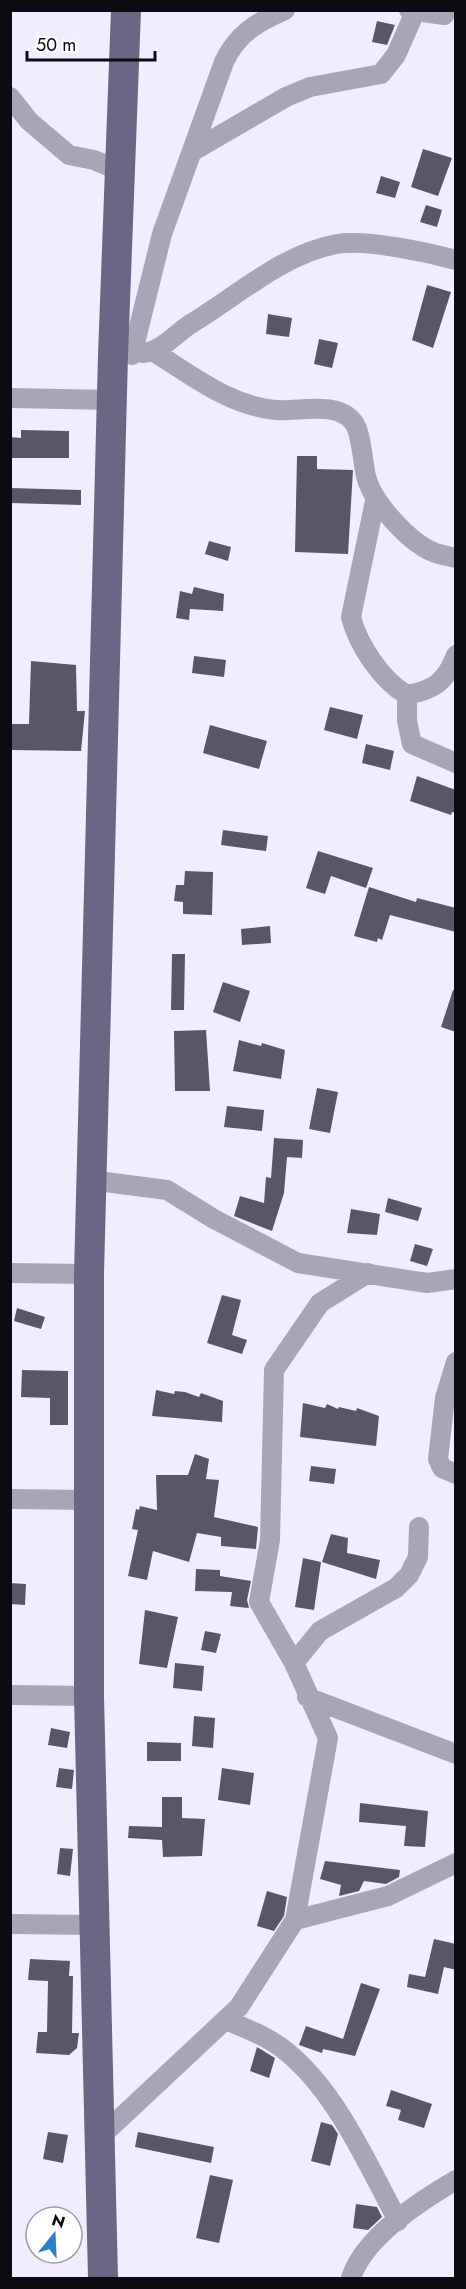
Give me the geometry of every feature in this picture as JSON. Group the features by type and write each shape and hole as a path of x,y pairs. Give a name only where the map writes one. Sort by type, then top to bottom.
{"main road":[{"path":"103,2278 89,1696 89,1274 112,400 122,355 120,171 126,10"}],"street":[{"path":"285,10 250,27 230,50 175,194 122,355 154,352 182,329 248,286 316,249 339,244 360,243 456,260"},
{"path":"193,151 286,97 310,87 381,74 396,54 412,11 444,15 447,10"},
{"path":"10,97 29,122 69,154 94,160 120,171"},
{"path":"154,352 237,403 278,411 329,410 344,415 355,423 366,479 375,501 396,524 432,552 456,558"},
{"path":"10,398 112,400"},
{"path":"375,501 351,617 355,631 392,686 407,695 436,687 446,678 456,655"},
{"path":"407,695 407,721 412,744 456,763"},
{"path":"90,1180 167,1190 214,1219 298,1263 427,1283 456,1279"},
{"path":"10,1273 89,1274"},
{"path":"98,2139 239,2007 295,1920 328,1738 307,1697 294,1663 259,1602 270,1540 274,1370 321,1303 368,1274"},
{"path":"456,1362 445,1398 438,1459 442,1468 456,1474"},
{"path":"10,1498 89,1500"},
{"path":"294,1663 320,1631 396,1588 409,1575 418,1557 418,1527"},
{"path":"10,1695 89,1696"},
{"path":"307,1697 456,1754"},
{"path":"295,1920 377,1900 456,1863"},
{"path":"10,1924 95,1925"},
{"path":"226,2020 261,2035 287,2051 315,2080 353,2138 398,2220"},
{"path":"351,2278 362,2255 413,2206 456,2180"}],"building":[{"path":"377,21 395,25 387,45 372,42"},
{"path":"423,149 452,158 438,196 411,187"},
{"path":"381,176 400,182 395,198 376,193"},
{"path":"426,205 442,210 437,227 420,222"},
{"path":"427,285 451,292 433,348 412,340"},
{"path":"268,314 292,318 289,337 266,334"},
{"path":"319,339 338,343 332,368 314,364"},
{"path":"21,430 69,431 69,458 10,458 10,437 21,438"},
{"path":"297,456 317,456 317,469 353,470 348,554 295,552"},
{"path":"10,488 81,490 81,505 10,503"},
{"path":"209,541 231,547 228,561 205,554"},
{"path":"194,587 224,594 223,611 190,609 189,620 176,618 180,591 192,594"},
{"path":"194,656 226,660 224,677 192,673"},
{"path":"31,661 76,665 77,711 85,711 81,751 10,750 10,724 29,724"},
{"path":"330,707 363,715 357,739 324,730"},
{"path":"210,725 267,741 259,769 203,753"},
{"path":"366,744 394,751 390,770 362,763"},
{"path":"417,776 456,790 456,813 452,812 451,815 410,801"},
{"path":"223,830 268,836 266,851 221,845"},
{"path":"318,851 373,868 366,888 331,876 325,894 306,888"},
{"path":"185,871 213,872 212,915 183,914 183,902 174,901 176,885 184,885"},
{"path":"369,887 416,902 417,898 456,908 456,932 390,915 382,940 378,938 377,942 354,936"},
{"path":"270,926 271,943 242,945 241,929"},
{"path":"172,954 185,954 184,1010 171,1010"},
{"path":"223,982 250,991 240,1022 213,1012"},
{"path":"453,990 456,990 456,1032 441,1027"},
{"path":"206,1030 210,1091 175,1091 174,1031"},
{"path":"239,1040 261,1046 262,1043 285,1050 281,1079 233,1071"},
{"path":"317,1088 338,1092 330,1133 309,1129"},
{"path":"227,1106 264,1110 262,1131 224,1127"},
{"path":"274,1138 303,1140 302,1158 287,1157 284,1193 272,1231 234,1216 240,1196 264,1203 266,1177 271,1178"},
{"path":"388,1198 422,1208 418,1221 385,1212"},
{"path":"351,1209 380,1214 377,1235 347,1233"},
{"path":"415,1244 433,1249 427,1266 410,1261"},
{"path":"222,1295 241,1300 232,1335 247,1340 242,1354 207,1343"},
{"path":"17,1308 45,1317 41,1329 14,1321"},
{"path":"22,1370 68,1371 68,1425 50,1425 50,1398 21,1397"},
{"path":"156,1390 174,1394 175,1391 185,1392 199,1397 201,1393 223,1401 222,1422 152,1416"},
{"path":"303,1403 325,1408 327,1404 338,1409 339,1407 356,1411 357,1408 379,1416 376,1446 300,1437"},
{"path":"195,1454 209,1459 206,1479 219,1480 214,1517 258,1527 256,1549 221,1546 221,1537 197,1533 189,1562 153,1551 147,1580 128,1576 138,1530 132,1529 136,1509 139,1510 140,1506 157,1510 156,1475 188,1475"},
{"path":"311,1466 336,1469 334,1484 309,1481"},
{"path":"331,1534 348,1538 347,1553 380,1560 376,1579 322,1562"},
{"path":"303,1558 321,1562 314,1610 295,1607"},
{"path":"196,1569 220,1570 220,1576 251,1581 247,1600 249,1608 230,1606 232,1592 195,1591"},
{"path":"10,1583 26,1584 25,1605 10,1604"},
{"path":"145,1610 178,1617 167,1668 139,1664"},
{"path":"205,1631 221,1634 216,1653 201,1650"},
{"path":"175,1663 204,1666 202,1691 173,1688"},
{"path":"194,1716 215,1718 213,1748 192,1746"},
{"path":"51,1728 70,1732 67,1748 48,1745"},
{"path":"147,1742 181,1743 181,1761 147,1761"},
{"path":"59,1768 74,1770 72,1789 56,1787"},
{"path":"222,1768 254,1773 250,1805 218,1800"},
{"path":"162,1797 182,1797 182,1818 205,1819 202,1856 163,1857 162,1840 128,1838 129,1826 162,1827"},
{"path":"360,1803 428,1811 425,1847 404,1846 406,1826 359,1822"},
{"path":"60,1848 73,1849 70,1876 57,1874"},
{"path":"325,1861 400,1870 399,1877 386,1884 364,1881 359,1891 339,1896 341,1885 320,1879"},
{"path":"267,1891 287,1897 284,1916 274,1931 257,1926"},
{"path":"434,1939 456,1944 456,1970 444,1967 438,1994 407,1987 409,1974 425,1977"},
{"path":"30,1959 70,1961 69,1976 73,1976 72,2033 79,2033 77,2048 69,2055 36,2053 38,2032 47,2032 48,1981 28,1980"},
{"path":"361,1983 380,1989 355,2056 323,2049 322,2053 299,2045 306,2026 343,2039"},
{"path":"257,2047 275,2058 269,2078 250,2071"},
{"path":"391,2090 432,2104 424,2128 398,2120 401,2110 386,2106"},
{"path":"321,2122 332,2125 338,2134 330,2166 311,2161"},
{"path":"48,2132 68,2135 63,2163 43,2159"},
{"path":"138,2132 214,2147 211,2163 135,2147"},
{"path":"210,2175 233,2180 219,2243 196,2238"},
{"path":"356,2204 377,2207 382,2217 368,2230 353,2228"}]}
